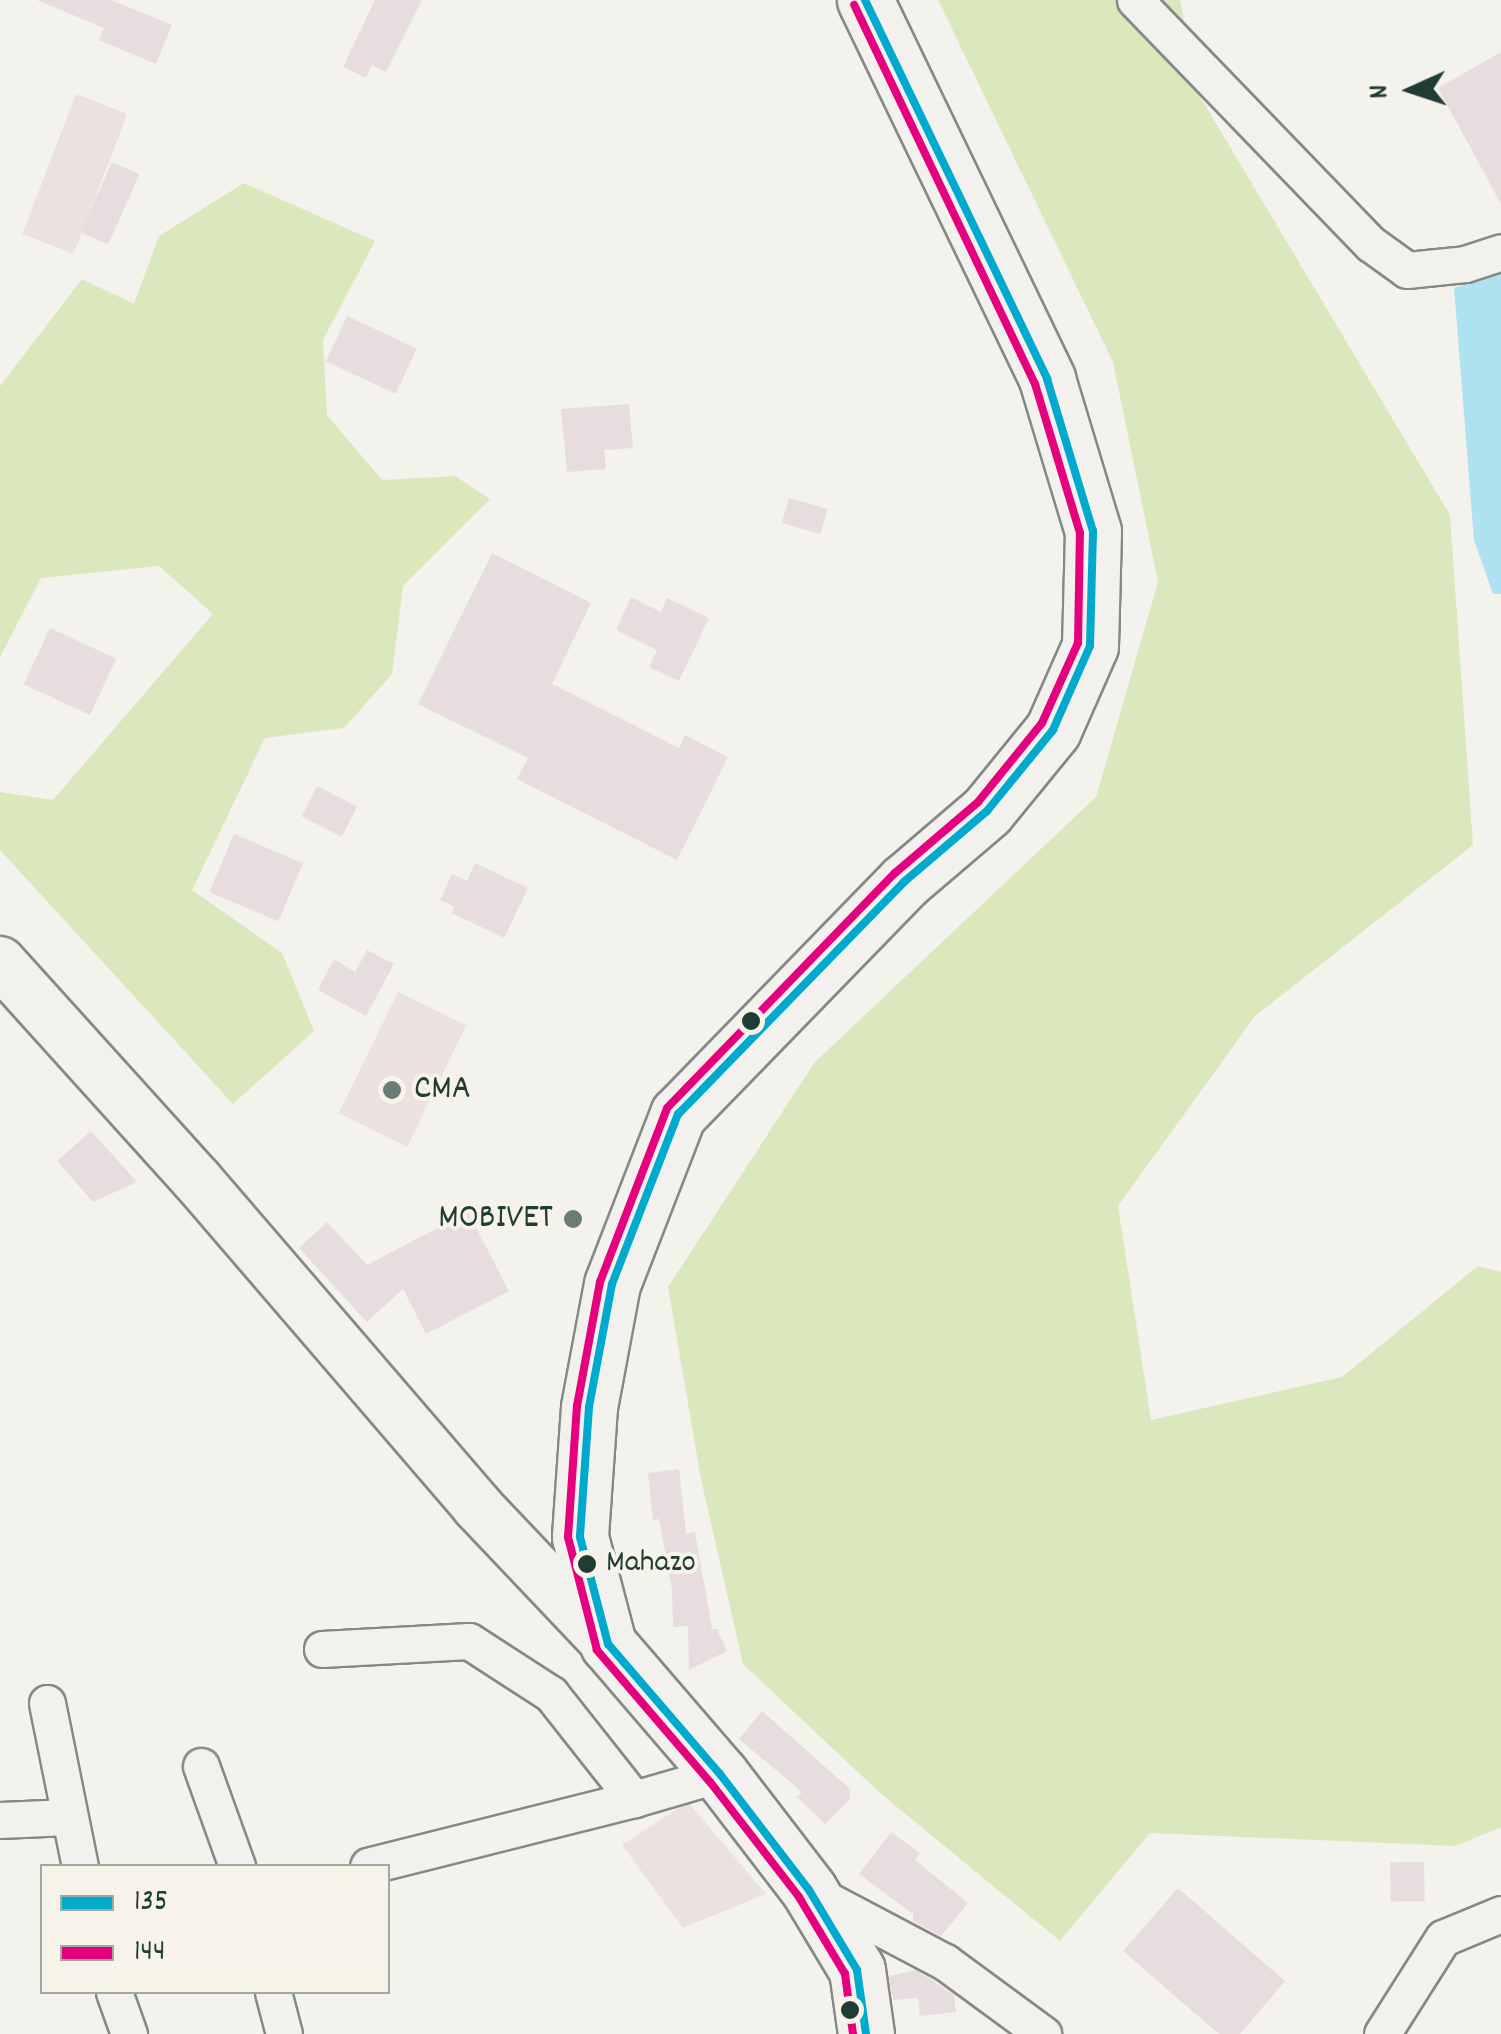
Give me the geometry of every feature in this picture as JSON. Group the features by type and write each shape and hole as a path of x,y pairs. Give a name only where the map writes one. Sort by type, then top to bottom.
{"main road":[{"path":"865,0 1047,379 1092,531 1090,646 1053,730 987,811 904,882 678,1114 612,1284 589,1406 580,1537 608,1644 720,1774 808,1890 857,1970 866,2034"}],"street":[{"path":"1135,0 1371,244 1408,270 1465,264 1501,252"},
{"path":"0,962 197,1180 477,1506 608,1644"},
{"path":"322,1649 469,1641 551,1694 634,1799"},
{"path":"47,1703 80,1864"},
{"path":"202,1766 236,1864"},
{"path":"376,1864 720,1774"},
{"path":"0,1820 69,1817"},
{"path":"808,1890 945,1962 1042,2034"},
{"path":"1382,2034 1443,1938 1501,1914"},
{"path":"115,1994 129,2034"},
{"path":"274,1994 284,2034"}],"shaded area":[{"path":"76,94 127,114 74,254 22,234"},
{"name":"CMA","path":"398,992 466,1025 407,1147 339,1113"},
{"path":"688,1802 766,1894 683,1928 622,1845"}],"green space":[{"path":"938,0 1180,0 1199,95 1450,515 1473,845 1255,1016 1118,1206 1151,1420 1342,1377 1478,1266 1501,1272 1501,1827 1456,1846 1150,1833 1060,1941 880,1793 743,1664 701,1479 668,1287 815,1062 1096,797 1158,582 1113,362"},
{"path":"244,183 375,241 323,340 327,415 382,480 455,476 490,499 403,586 392,674 344,728 265,738 192,890 282,953 314,1031 233,1104 0,850 0,792 53,800 213,614 159,566 41,578 0,657 0,386 82,279 134,304 159,236"}],"water":[{"path":"1501,271 1501,594 1493,594 1474,540 1454,288"}],"building":[{"path":"37,0 111,0 172,25 156,64 99,40 104,28"},
{"path":"375,0 422,0 386,72 372,65 366,78 343,67"},
{"path":"1501,52 1501,204 1438,88"},
{"path":"112,162 139,174 108,245 81,232"},
{"path":"347,316 417,349 396,394 326,361"},
{"path":"629,404 633,448 604,450 606,469 567,472 561,409"},
{"path":"789,498 827,509 820,534 782,523"},
{"path":"492,553 591,603 552,684 679,748 685,735 728,757 677,860 517,779 528,758 418,704"},
{"path":"631,597 661,612 667,598 709,618 679,681 649,667 657,650 616,630"},
{"path":"50,628 116,659 90,715 24,684"},
{"path":"317,786 357,806 342,837 302,816"},
{"path":"234,834 303,863 278,921 209,892"},
{"path":"475,863 528,888 504,938 452,913 455,907 440,900 452,874 467,881"},
{"path":"367,950 394,964 366,1016 318,990 334,959 355,972"},
{"path":"91,1131 137,1182 93,1202 57,1161"},
{"path":"468,1212 509,1291 426,1334 403,1289 367,1322 299,1248 327,1222 367,1265"},
{"path":"679,1469 686,1534 695,1532 712,1629 717,1629 727,1651 689,1670 688,1626 673,1627 672,1589 659,1519 653,1520 648,1473"},
{"path":"762,1711 850,1789 850,1799 825,1824 797,1797 802,1792 739,1739"},
{"path":"891,1832 920,1853 915,1860 968,1903 941,1936 913,1921 913,1914 859,1874"},
{"path":"1424,1862 1425,1901 1391,1902 1390,1863"},
{"path":"1178,1888 1285,1981 1240,2034 1219,2034 1123,1951"},
{"path":"916,1970 954,1995 956,2012 920,2016 918,1998 893,2000 889,1976"}],"transit line":[{"name":"135","path":"865,0 1047,379 1093,531 1090,646 1053,730 987,811 904,882 678,1114 612,1284 589,1407 580,1537 608,1644 720,1774 809,1890 857,1970 866,2034"},
{"name":"144","path":"853,2034 845,1974 799,1897 710,1782 597,1650 568,1537 577,1406 600,1282 667,1108 895,873 978,802 1042,723 1078,643 1080,533 1035,384 854,5"}],"place":[{"name":"CMA","path":"392,1090"},
{"name":"MOBIVET","path":"573,1219"},
{"name":"Mahazo","path":"587,1564"}]}
